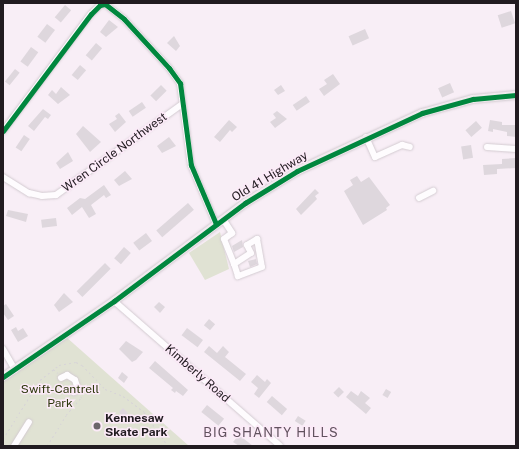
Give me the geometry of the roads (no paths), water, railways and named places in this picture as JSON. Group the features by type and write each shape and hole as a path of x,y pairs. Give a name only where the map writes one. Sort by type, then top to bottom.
{"main road":[{"name":"Old 41 Highway","path":"3,378 114,301 223,219 297,171 366,137 441,106 473,99 516,95"}],"street":[{"path":"3,131 97,7 105,4 119,14 169,68 180,84 191,165 216,224"},
{"name":"Wren Circle Northwest","path":"3,179 29,193 42,196 56,195 182,104"},
{"path":"366,137 375,157 402,146 410,147"},
{"path":"487,147 516,150"},
{"path":"419,198 433,191"},
{"path":"223,219 232,234 224,239 238,276 262,267 257,239 247,245 252,253 234,264"},
{"name":"Kimberly Road","path":"114,301 280,446"},
{"path":"3,348 15,370"},
{"path":"60,376 69,376 75,380 77,386 74,392"},
{"path":"14,446 29,422"}],"place":[{"name":"Kennesaw Skate Park","path":"97,426"}],"district":[{"name":"BIG SHANTY HILLS","path":"271,433"}],"park label":[{"name":"Swift-Cantrell Park","path":"60,397"}]}
